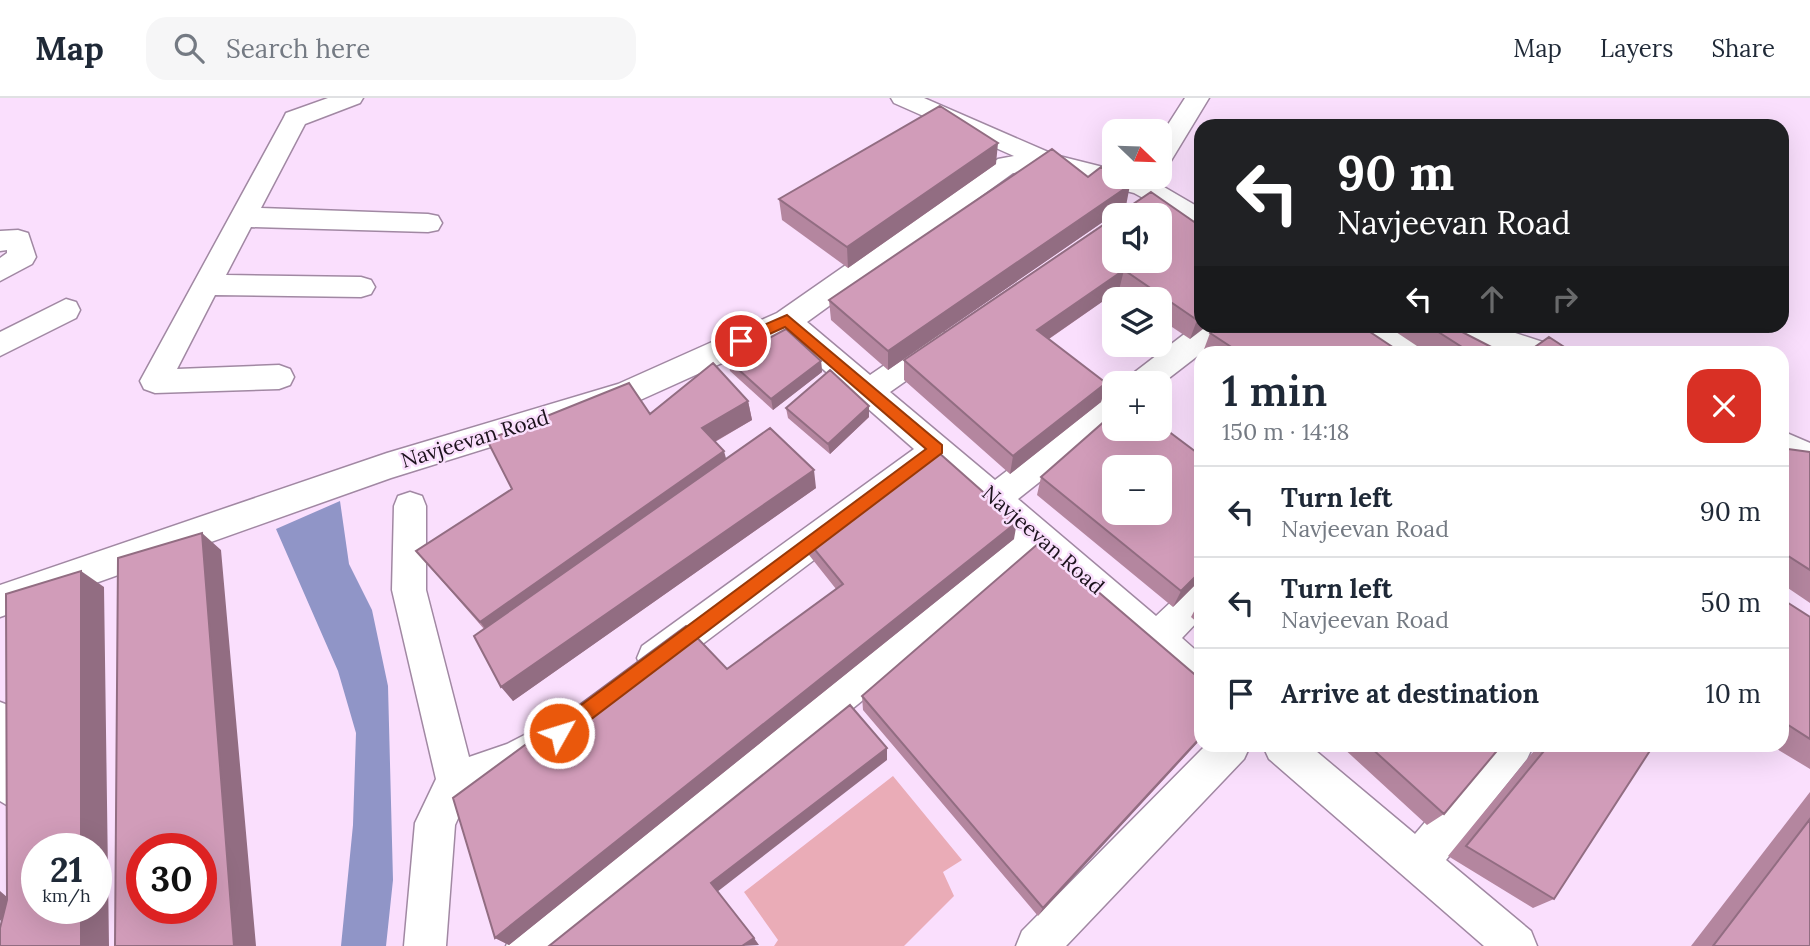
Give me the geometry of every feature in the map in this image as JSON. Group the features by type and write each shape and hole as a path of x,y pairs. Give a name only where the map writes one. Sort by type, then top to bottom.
{"street":[{"path":"279,377 155,381 295,119 351,98"},
{"path":"1172,139 1197,98"},
{"path":"911,100 1051,163 1145,191 1194,217"},
{"path":"787,321 1007,165 1051,163"},
{"path":"243,217 428,223"},
{"path":"0,241 18,240 22,257 0,271"},
{"path":"206,285 361,287"},
{"path":"0,345 66,310"},
{"name":"Navjeevan Road","path":"0,601 387,466 627,393 787,321 1194,671"},
{"path":"869,391 958,329"},
{"path":"1158,371 1207,333"},
{"path":"1376,333 1396,346"},
{"path":"1483,333 1521,346"},
{"path":"994,499 1102,415"},
{"path":"1789,448 1810,458"},
{"path":"630,676 936,449"},
{"path":"410,506 409,590 456,780 435,823 425,946"},
{"path":"527,946 1039,537"},
{"path":"120,559 120,600"},
{"path":"1157,638 1194,603"},
{"path":"456,780 518,759 559,733"},
{"path":"2,742 21,822"},
{"path":"1037,946 1225,752"},
{"path":"1289,752 1516,946"},
{"path":"1418,862 1509,752"}],"shaded area":[{"path":"893,776 962,860 943,872 954,896 904,946 774,946 778,940 744,892"}],"water":[{"path":"340,501 349,564 372,610 388,686 393,880 386,946 341,946 353,825 356,733 338,671 276,529"}],"building":[{"path":"940,106 998,143 847,247 779,199"},
{"path":"1052,149 1088,177 1102,168 1102,189 1124,189 888,351 829,300"},
{"path":"1151,192 1167,203 1135,203"},
{"path":"1172,207 1194,222 1194,318 1172,303 1172,287 1149,287 1128,273 1172,273"},
{"path":"1102,226 1102,273 1120,273 1037,330 1102,380 1102,386 1013,456 904,360"},
{"path":"786,329 821,361 771,399 728,360"},
{"path":"1210,333 1372,333 1391,346 1230,346"},
{"path":"1440,333 1464,333 1489,346 1460,346"},
{"path":"1549,337 1563,346 1536,346"},
{"path":"713,363 748,401 702,428 724,451 480,622 416,551 512,489 487,440 629,383 650,414"},
{"path":"830,370 869,406 828,444 786,408"},
{"path":"1102,423 1102,441 1172,441 1172,434 1194,450 1194,578 1181,591 1041,477"},
{"path":"770,428 814,470 501,687 474,636"},
{"path":"1789,449 1810,452 1810,570 1789,556"},
{"path":"938,452 1017,522 495,938 453,798 686,626 727,669 843,584 806,539"},
{"path":"202,533 234,946 115,946 118,558"},
{"path":"1040,542 1194,674 1194,744 1043,908 862,696"},
{"path":"81,571 81,833 21,833 21,924 81,924 81,946 0,946 0,928 7,900 6,594"},
{"path":"1789,604 1810,617 1810,739 1789,726"},
{"path":"850,705 887,748 711,883 754,938 742,946 549,946"},
{"path":"1376,752 1496,752 1444,814"},
{"path":"1543,752 1649,752 1554,899 1466,846"},
{"path":"1810,819 1810,946 1713,946"}],"route":[{"path":"559,733 608,693 936,449 787,321 741,341"}]}
